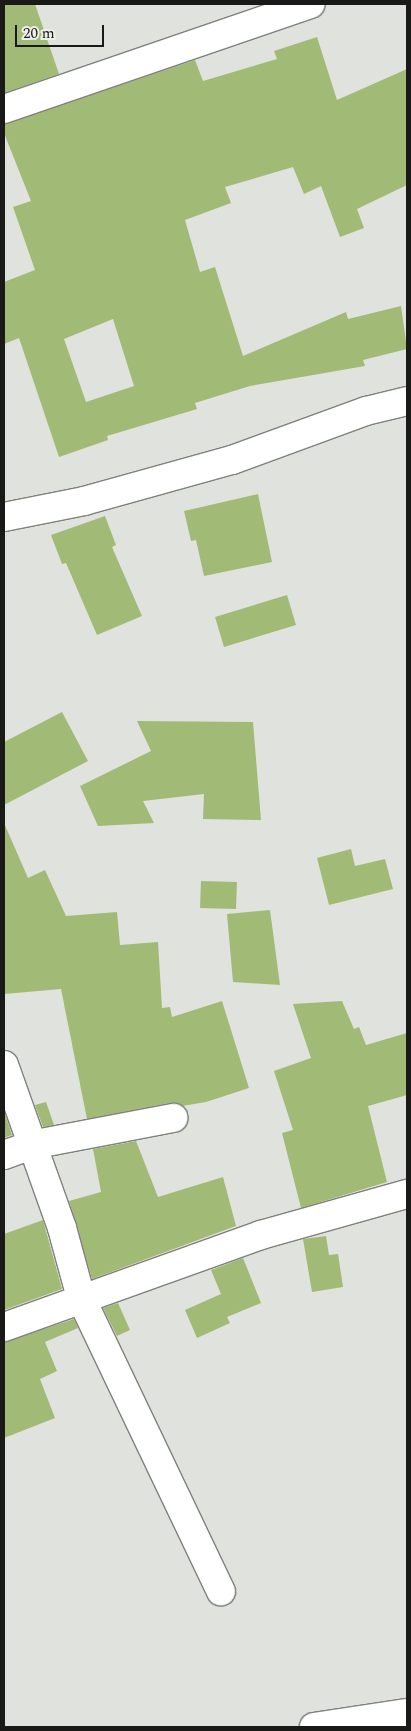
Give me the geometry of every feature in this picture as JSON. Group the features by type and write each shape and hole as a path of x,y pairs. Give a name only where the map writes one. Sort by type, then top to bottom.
{"street":[{"path":"4,109 311,4"},
{"path":"4,517 84,501 232,460 366,411 407,401"},
{"path":"4,1065 62,1228 81,1298 220,1591"},
{"path":"4,1155 32,1145 173,1118"},
{"path":"4,1327 261,1234 407,1194"},
{"path":"314,1727 407,1713"}],"building":[{"path":"4,4 35,4 59,74 4,93"},
{"path":"317,37 337,100 407,69 407,185 357,209 364,228 340,237 321,186 304,194 293,167 225,187 231,203 185,220 200,272 215,267 243,356 346,312 348,319 401,306 407,349 363,360 365,366 250,386 195,403 197,409 107,436 108,440 59,457 19,338 4,344 4,282 35,270 13,207 31,201 4,133 4,124 195,60 203,81 277,59 274,51","holes":["113,319 134,386 86,402 64,339"]},
{"path":"258,494 272,562 204,576 196,540 191,541 184,511"},
{"path":"105,516 116,545 112,547 142,616 97,635 66,563 62,564 51,535"},
{"path":"287,595 296,625 224,647 215,617"},
{"path":"62,712 88,761 4,805 4,742"},
{"path":"137,721 253,722 261,820 203,819 204,794 143,801 154,823 98,826 80,786 151,751"},
{"path":"4,823 28,878 45,870 66,916 117,912 120,945 158,942 162,1008 170,1007 172,1017 222,1001 249,1088 206,1102 182,1106 170,1103 87,1119 61,989 4,994"},
{"path":"351,849 355,866 385,859 393,889 329,905 317,858"},
{"path":"201,881 237,882 236,909 200,908"},
{"path":"270,910 280,985 233,982 227,914"},
{"path":"342,1001 354,1029 359,1027 366,1045 407,1033 407,1095 368,1106 387,1182 301,1208 282,1133 293,1130 274,1071 311,1058 293,1004"},
{"path":"46,1102 54,1125 43,1127 35,1105"},
{"path":"4,1115 12,1135 4,1138"},
{"path":"136,1141 158,1197 223,1177 236,1226 92,1279 69,1201 101,1192 93,1149"},
{"path":"43,1220 62,1289 4,1310 4,1234"},
{"path":"326,1236 329,1255 338,1254 343,1287 312,1292 303,1239"},
{"path":"243,1258 261,1303 227,1317 230,1323 197,1338 185,1310 221,1294 211,1270"},
{"path":"118,1303 130,1330 117,1336 103,1308"},
{"path":"74,1319 78,1328 45,1342 57,1371 40,1379 55,1418 4,1438 4,1342"}]}
